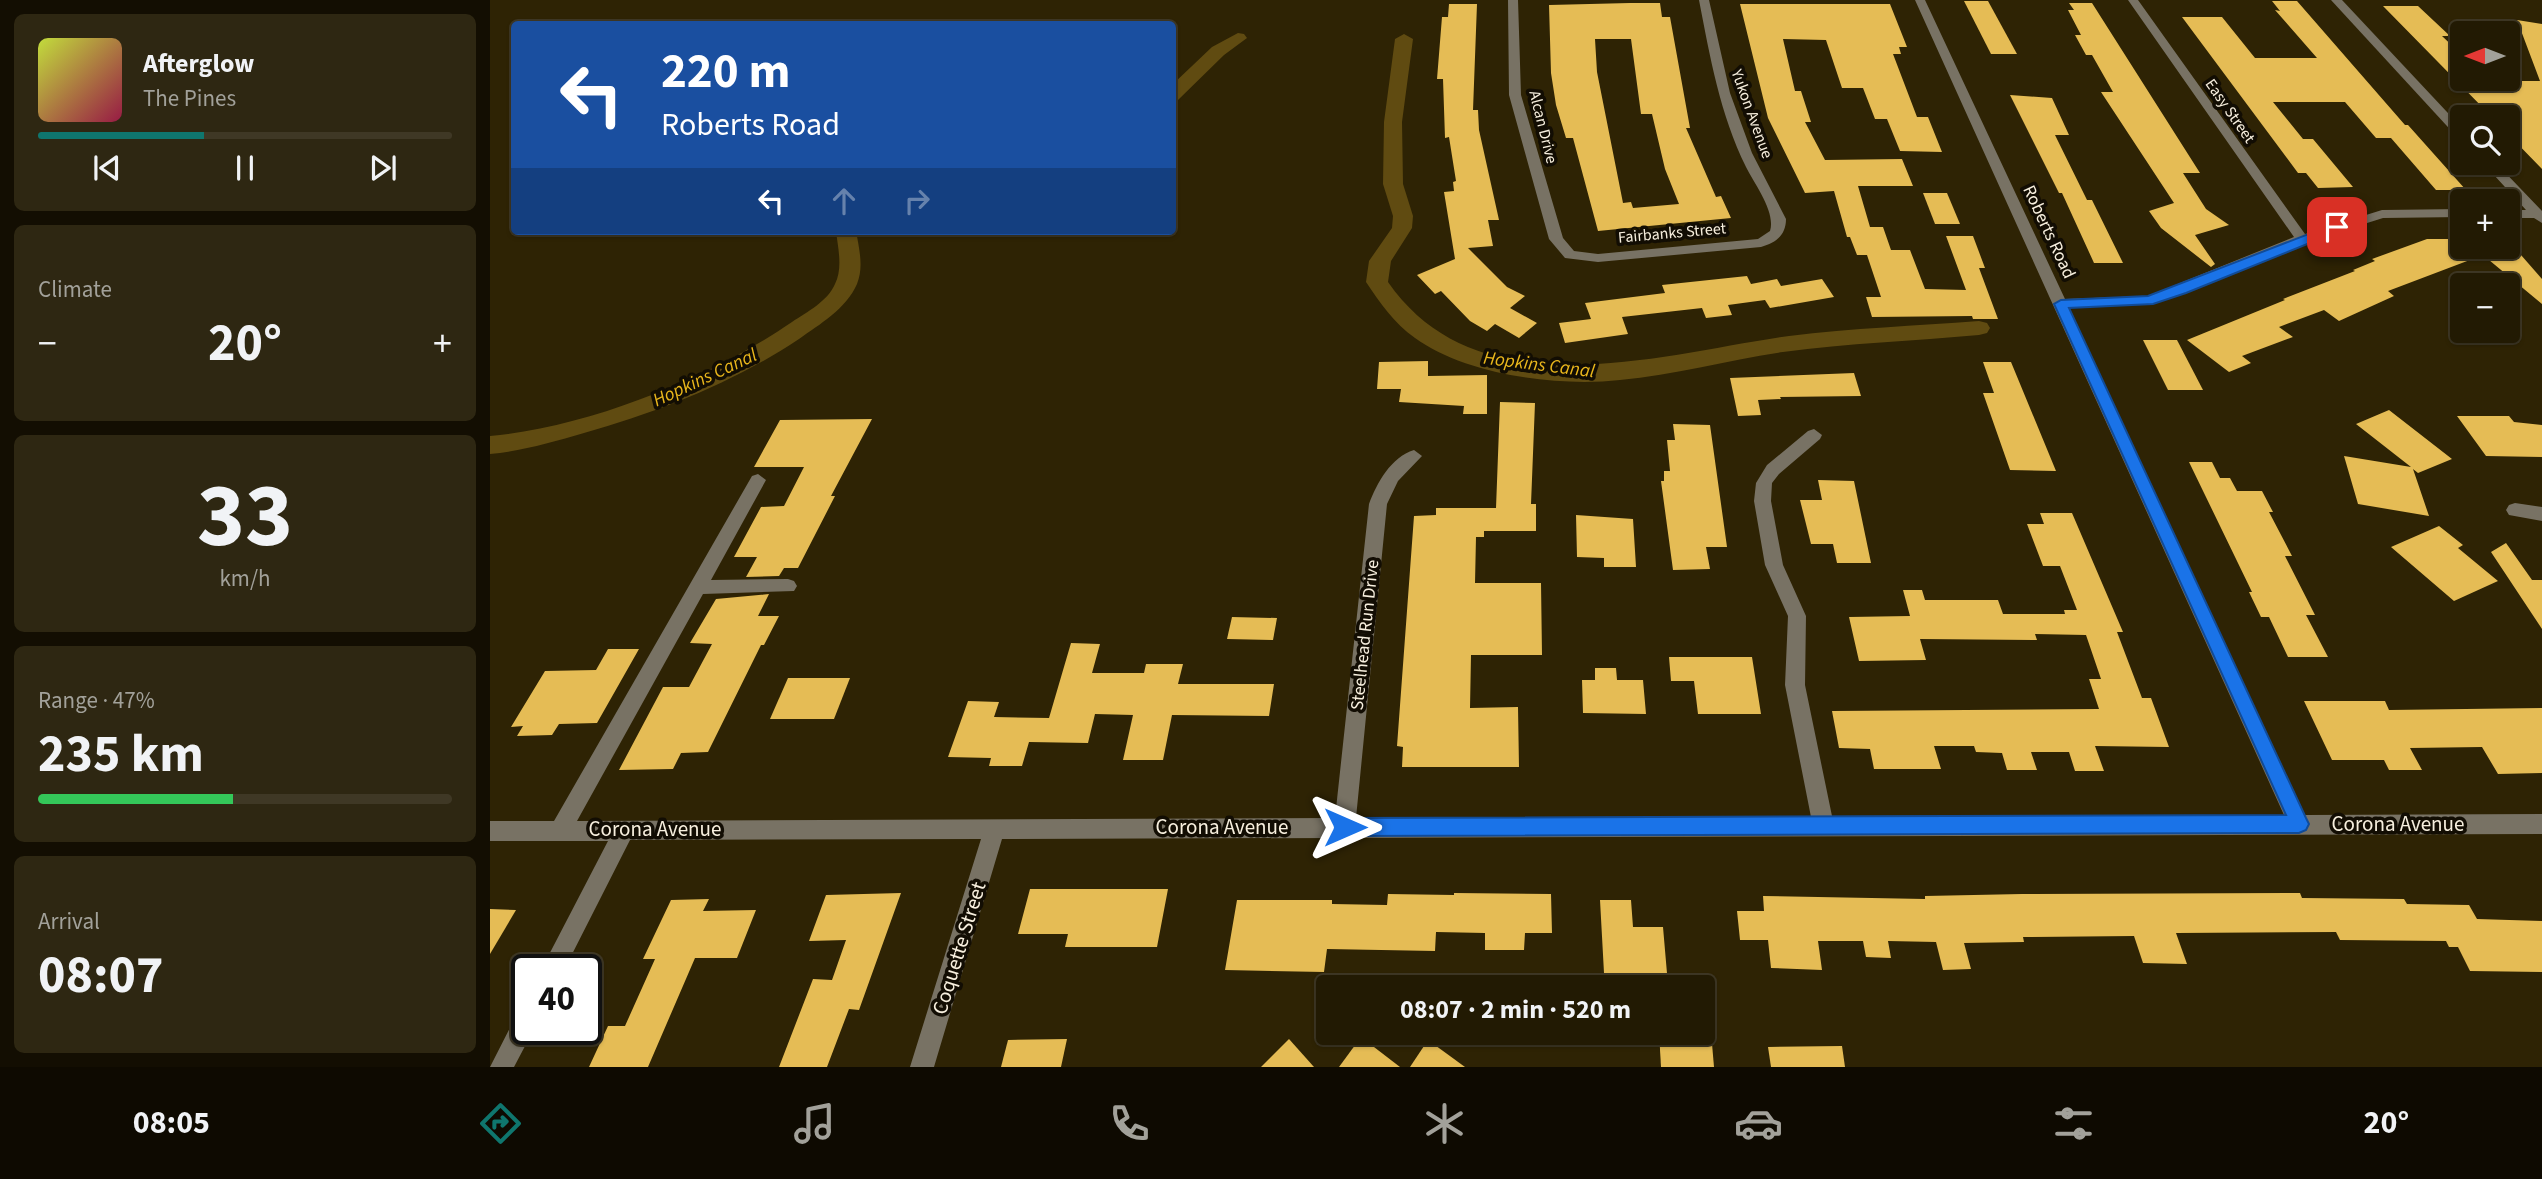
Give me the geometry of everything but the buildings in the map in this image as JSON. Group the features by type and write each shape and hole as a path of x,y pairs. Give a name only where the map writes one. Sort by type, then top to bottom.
{"street":[{"name":"Alcan Drive","path":"1513,0 1515,95 1556,239 1570,255"},
{"name":"Yukon Avenue","path":"1704,0 1724,93 1746,153 1779,219 1776,235"},
{"name":"Roberts Road","path":"1920,0 2299,824"},
{"name":"Easy Street","path":"2133,0 2302,239"},
{"path":"2336,0 2450,122"},
{"path":"2500,175 2540,217"},
{"path":"2061,304 2148,300 2181,290 2302,239 2382,214 2450,213"},
{"path":"2520,215 2540,217"},
{"name":"Fairbanks Street","path":"1570,255 1598,257 1761,243 1776,235"},
{"path":"1814,435 1771,472 1763,484 1762,498 1771,558 1798,617 1799,629 1793,662 1795,685 1823,825"},
{"name":"Steelhead Run Drive","path":"1345,827 1378,504 1384,485 1396,470 1414,456"},
{"path":"560,830 758,480"},
{"path":"2515,510 2542,514"},
{"path":"697,587 788,586"},
{"name":"Corona Avenue","path":"490,831 2542,824"},
{"name":"Coquette Street","path":"922,1067 995,828"},
{"path":"560,954 625,829"},
{"path":"501,1067 513,1045"}],"waterway":[{"name":"Hopkins Canal","path":"1176,92 1218,51 1238,38"},
{"name":"Hopkins Canal","path":"1404,39 1393,122 1393,184 1403,216 1402,228 1380,261 1377,282 1407,320 1443,344 1484,360 1507,365 1557,372 1600,374 1642,370 1793,343 1979,328"},
{"name":"Hopkins Canal","path":"490,445 534,438 636,409 692,388 771,347 822,311 844,288 850,268 847,235"}],"route":[{"path":"1345,827 2299,824 2061,304 2120,304 2148,300 2181,290 2337,227"}]}
